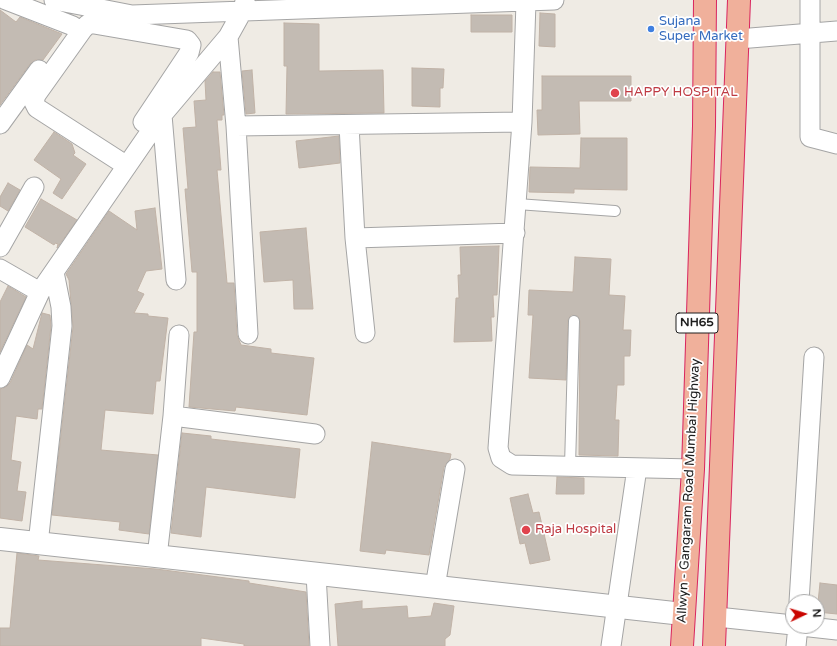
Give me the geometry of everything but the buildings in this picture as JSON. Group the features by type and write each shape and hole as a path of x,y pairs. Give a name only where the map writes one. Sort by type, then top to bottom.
{"highway":[{"name":"Allwyn - Gangaram Road Mumbai Highway","path":"682,646 693,469 704,126 705,0"},
{"name":"NH65","path":"714,646 717,617 739,0"}],"street":[{"path":"6,0 73,26"},
{"path":"54,0 87,7 131,8 244,5 526,2 554,0"},
{"path":"810,0 810,137 837,144"},
{"path":"526,2 522,122 517,204 498,448 501,458 512,465 693,469"},
{"path":"0,378 40,292 122,162 152,122 228,37 244,5"},
{"path":"0,124 87,7"},
{"path":"122,162 37,108 34,102 36,95 88,24 187,40 190,45 188,53 152,122 176,280"},
{"path":"738,39 837,31"},
{"path":"228,37 236,126 248,334"},
{"path":"236,126 522,122"},
{"path":"349,125 355,238 365,333"},
{"path":"0,247 34,187"},
{"path":"355,238 514,233"},
{"path":"0,269 40,292"},
{"path":"38,544 62,326 61,306 54,272"},
{"path":"157,557 173,416 179,335"},
{"path":"799,594 814,357"},
{"path":"173,416 315,434"},
{"path":"611,646 637,468"},
{"path":"435,587 455,469"},
{"path":"0,539 683,614"},
{"path":"316,574 320,646"},
{"path":"717,617 785,624"},
{"path":"825,629 837,630"},
{"path":"796,646 797,634"}],"lane":[{"path":"517,204 616,211"},
{"path":"570,466 574,321"}],"place":[{"name":"Sujana Super Market","path":"651,29"},
{"name":"HAPPY HOSPITAL","path":"615,93"},
{"name":"Raja Hospital","path":"526,530"}]}
